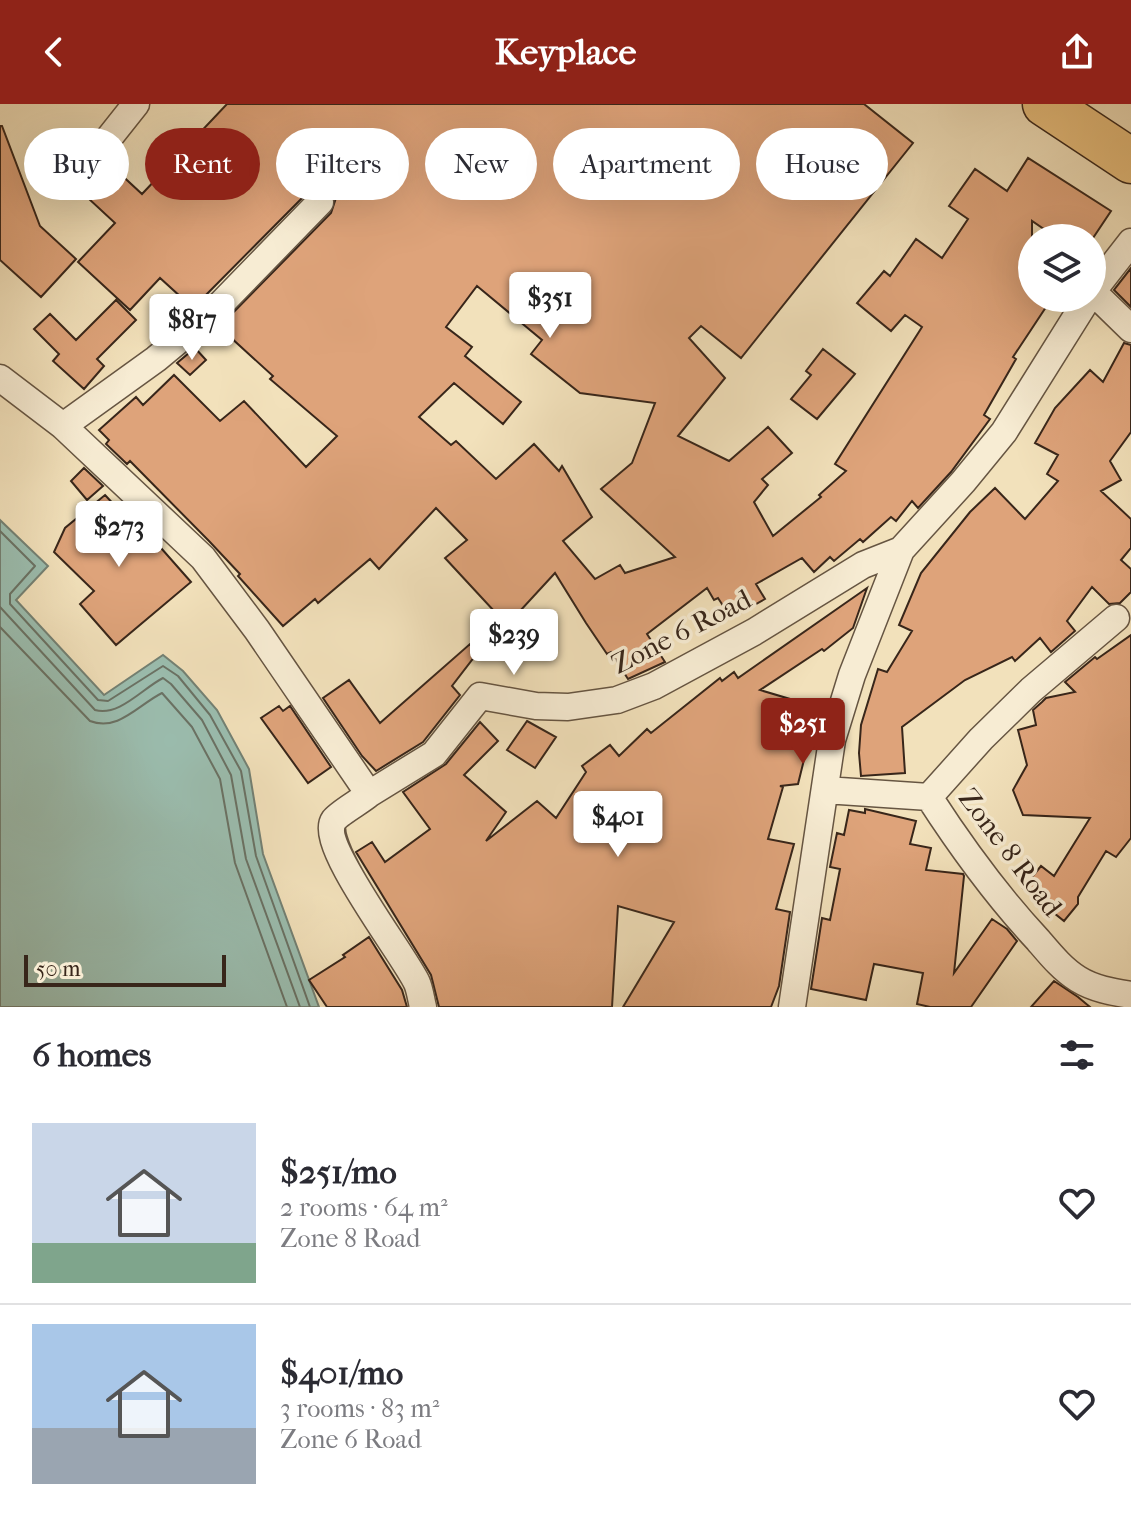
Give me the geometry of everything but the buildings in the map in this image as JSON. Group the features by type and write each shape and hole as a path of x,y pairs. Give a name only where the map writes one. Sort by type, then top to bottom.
{"highway":[{"path":"1045,104 1131,161"}],"street":[{"path":"117,128 136,104"},
{"path":"63,426 156,359 215,310 320,202"},
{"path":"1106,274 1131,242"},
{"path":"1106,305 1131,329"},
{"name":"Zone 6 Road","path":"369,794 434,754 480,696 536,706 568,707 617,700 654,686 754,632 863,565 901,550 1004,432 1079,312"},
{"path":"2,380 63,426 203,558 257,630 369,794 334,820 335,846 345,869 418,984 423,1007"},
{"path":"792,1007 832,740 852,675 901,550"},
{"path":"929,797 1031,690 1116,618"},
{"name":"Zone 8 Road","path":"825,790 929,797 1007,907 1064,969 1090,985 1131,995"}],"water":[{"path":"0,520 48,566 16,600 104,695 163,655 183,671 217,710 249,769 263,854 319,1007 0,1007"}]}
